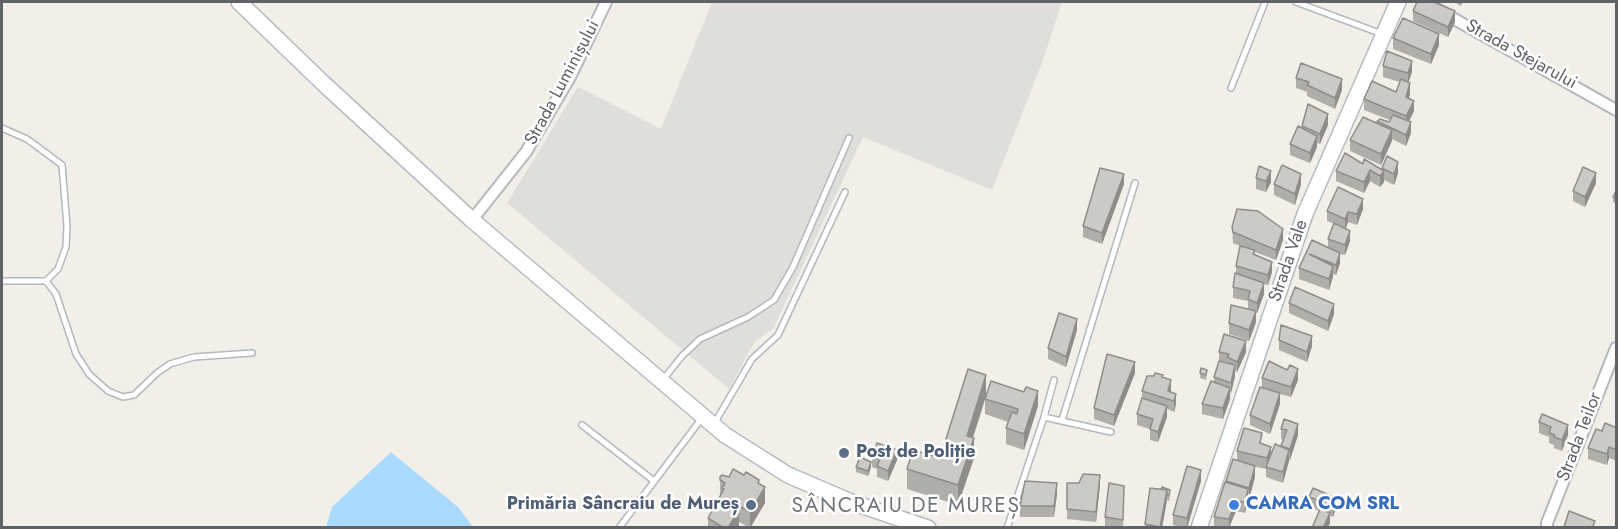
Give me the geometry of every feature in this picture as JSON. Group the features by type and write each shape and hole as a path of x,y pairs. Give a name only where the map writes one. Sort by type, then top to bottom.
{"main road":[{"path":"239,2 324,84 472,220 725,435 788,475 851,502 928,528"},
{"name":"Strada Vale","path":"1199,528 1305,214 1398,2"}],"street":[{"name":"Strada Luminișului","path":"472,220 526,152 570,77 606,2"},
{"name":"Strada Stejarului","path":"1424,2 1617,110"},
{"name":"Strada Teilor","path":"1547,528 1547,523 1617,348"}],"lane":[{"path":"1231,88 1265,2"},
{"path":"1296,2 1383,35"},
{"path":"2,128 27,139 62,165 67,226 66,247 58,269 46,281 2,281"},
{"path":"661,382 682,356 700,339 748,317 774,300 793,267 849,138"},
{"path":"1062,420 1135,183"},
{"path":"619,528 654,481 708,421 752,359 778,334 845,192"},
{"path":"46,281 56,294 76,354 89,374 108,391 123,397 134,395 170,364 194,357 252,353"},
{"path":"1006,528 1044,417 1053,380"},
{"path":"1044,417 1111,432"},
{"path":"582,425 654,481"}],"shaded area":[{"path":"712,2 1062,2 1042,63 992,190 863,137 773,329 755,341 729,389 507,203 578,87 661,129"}],"water":[{"path":"391,452 458,507 473,527 326,527 332,507"}],"building":[{"path":"1417,2 1434,2 1455,11 1448,27 1413,11"},
{"path":"1403,18 1439,34 1431,54 1393,38"},
{"path":"1387,51 1412,61 1408,73 1383,66"},
{"path":"1301,63 1342,79 1335,98 1307,85 1309,82 1296,78"},
{"path":"1401,79 1410,83 1406,97 1414,101 1406,116 1364,99 1372,81 1396,92"},
{"path":"1308,104 1328,114 1320,134 1302,126"},
{"path":"1393,115 1411,122 1406,135 1377,121 1380,119 1389,122"},
{"path":"1363,117 1392,130 1381,154 1350,140"},
{"path":"1298,126 1317,136 1310,153 1290,144"},
{"path":"1345,153 1363,164 1364,159 1384,171 1380,176 1370,170 1364,182 1336,171"},
{"path":"1387,156 1398,162 1394,174 1382,168"},
{"path":"1282,165 1301,174 1295,194 1274,184"},
{"path":"1259,166 1271,171 1266,181 1256,178"},
{"path":"1583,167 1596,173 1585,197 1573,191"},
{"path":"1100,168 1124,174 1102,233 1083,226"},
{"path":"1338,187 1363,199 1357,214 1348,212 1345,219 1327,211"},
{"path":"1237,209 1258,211 1283,229 1276,250 1233,232 1232,227"},
{"path":"1334,223 1350,231 1345,245 1328,239"},
{"path":"1312,240 1340,253 1336,265 1309,254 1333,266 1329,279 1299,268"},
{"path":"1240,246 1255,250 1253,254 1272,262 1268,275 1236,266"},
{"path":"1235,273 1264,283 1257,303 1248,299 1250,291 1233,287"},
{"path":"1295,287 1334,304 1328,321 1289,303"},
{"path":"1231,305 1256,311 1249,330 1229,323"},
{"path":"1059,313 1077,319 1066,357 1048,348"},
{"path":"1281,325 1312,336 1307,352 1279,340"},
{"path":"1224,334 1246,341 1237,362 1227,357 1229,354 1219,352"},
{"path":"1107,354 1135,362 1114,415 1094,408"},
{"path":"1219,361 1235,365 1231,383 1214,377"},
{"path":"1269,361 1287,370 1290,365 1298,369 1291,387 1262,378"},
{"path":"1201,368 1207,370 1206,375 1200,373"},
{"path":"968,369 986,375 967,436 974,438 958,485 907,469 913,450 940,458"},
{"path":"1155,373 1171,380 1168,391 1176,394 1174,401 1142,391 1147,376 1154,376"},
{"path":"991,381 1024,392 1026,387 1038,391 1024,434 1006,428 1012,412 1017,414 1018,409 985,399"},
{"path":"1211,381 1230,388 1223,408 1202,404"},
{"path":"1260,387 1280,393 1270,424 1250,415"},
{"path":"1142,398 1167,406 1158,432 1150,429 1153,419 1137,414"},
{"path":"1542,414 1568,425 1562,440 1549,433 1551,427 1539,422"},
{"path":"1284,419 1298,424 1290,449 1281,446 1287,430 1281,429"},
{"path":"1605,423 1617,428 1617,450 1609,447 1607,454 1588,448 1596,429 1602,431"},
{"path":"1244,428 1262,433 1260,443 1271,447 1267,458 1237,451"},
{"path":"877,443 897,450 888,471 877,466 880,459 872,456"},
{"path":"1275,444 1289,450 1283,472 1266,467"},
{"path":"860,457 871,462 868,471 856,467"},
{"path":"1233,459 1255,466 1249,488 1226,481"},
{"path":"1187,466 1201,470 1187,518 1173,515"},
{"path":"733,469 744,475 746,472 765,487 750,512 739,506 728,528 724,528 708,518 724,489 722,488 725,483 720,480 720,477 722,475 729,477"},
{"path":"1083,474 1100,475 1096,512 1067,509 1067,483 1079,483"},
{"path":"1025,481 1057,483 1054,506 1020,506"},
{"path":"1225,482 1248,489 1245,502 1236,501 1229,519 1214,517"},
{"path":"1109,483 1124,486 1123,520 1105,517"},
{"path":"1162,487 1170,490 1169,495 1167,495 1167,490 1161,489"},
{"path":"1150,488 1167,490 1160,527 1145,524"},
{"path":"1313,488 1336,498 1333,506 1309,497"},
{"path":"1320,509 1330,513 1323,528 1312,528"},
{"path":"1569,511 1595,521 1592,528 1565,528"}],"place":[{"name":"Post de Poliție","path":"844,453"},
{"name":"Primăria Sâncraiu de Mureș","path":"751,505"},
{"name":"CAMRA COM SRL","path":"1234,505"}],"district":[{"name":"SÂNCRAIU DE MUREȘ","path":"906,507"}]}
